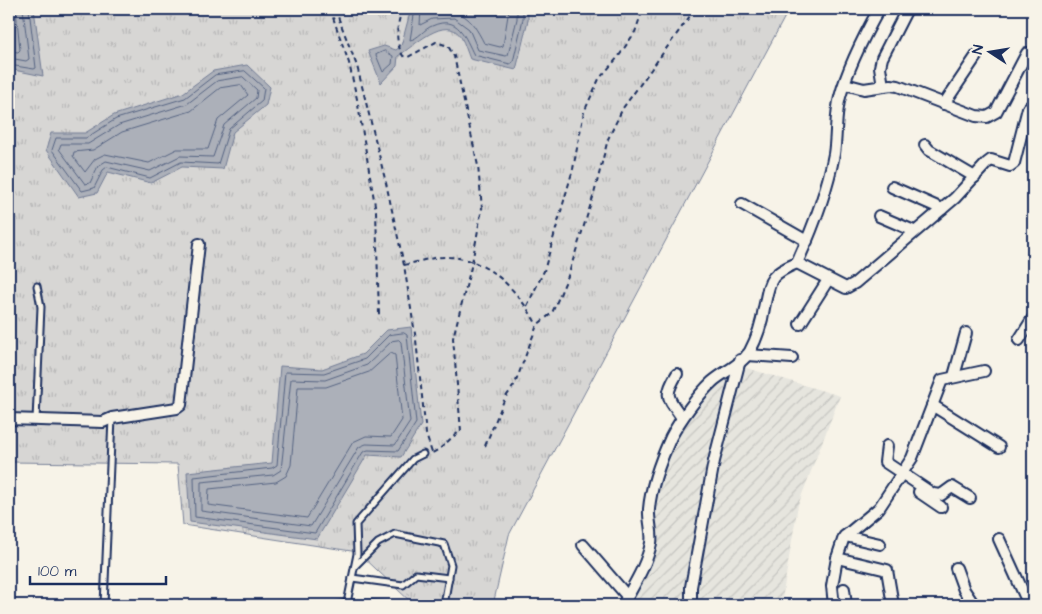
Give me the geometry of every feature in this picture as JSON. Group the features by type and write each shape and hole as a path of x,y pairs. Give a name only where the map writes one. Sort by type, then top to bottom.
{"street":[{"path":"691,605 692,587 714,461 744,358 759,326 767,288 773,277 782,269 797,263 807,241 824,194 834,151 836,112 865,33 878,9"},
{"path":"883,86 880,67 882,58 907,9"},
{"path":"845,84 864,89 898,86 976,116 987,117 994,114 1028,52"},
{"path":"944,104 977,55"},
{"path":"797,263 846,288 855,283 942,209 991,160 1010,166 1014,163 1028,108 1033,104"},
{"path":"925,146 975,177"},
{"path":"892,187 942,209"},
{"path":"742,204 807,241"},
{"path":"879,216 914,231"},
{"path":"9,419 96,422 177,408 181,405 199,244"},
{"path":"800,324 828,280"},
{"path":"1019,340 1031,325"},
{"path":"954,376 966,334"},
{"path":"584,545 625,601 649,554 652,540 649,511 658,470 682,418 711,383 744,358 792,358"},
{"path":"834,605 832,586 837,558 845,536 879,508 912,458 942,380 984,370"},
{"path":"676,374 667,390 667,396 682,418"},
{"path":"932,405 999,448"},
{"path":"888,446 884,460 900,476 941,507"},
{"path":"900,476 933,494 941,495 952,487 970,498"},
{"path":"845,536 880,544"},
{"path":"999,539 1029,605"},
{"path":"837,558 887,570 893,605"},
{"path":"956,568 964,590 974,605"},
{"path":"844,589 846,605"}],"lane":[{"path":"36,420 42,307 37,286"},
{"path":"104,605 112,418"},
{"path":"347,604 357,554 356,524 414,459 423,454"},
{"path":"354,566 378,543 395,534 444,544 451,565 444,605"},
{"path":"352,578 403,585 416,574 449,578"},
{"path":"338,605 396,605"}],"path":[{"path":"330,9 349,63 376,211 379,315"},
{"path":"335,9 357,66 404,265 416,340 426,434 432,453"},
{"path":"402,9 396,31 397,44 403,56 408,57 436,42 448,46 454,56 478,166 482,208 472,263 453,338 461,430 453,435 442,448 432,453 423,454"},
{"path":"527,306 544,271 574,169 584,112 599,79 619,56 635,32 644,9"},
{"path":"485,446 505,398 515,384 538,325 552,313 568,276 594,194 608,139 623,108 695,9"},
{"path":"404,265 449,257 472,263 501,277 527,306 538,325"}],"shaded area":[{"path":"730,363 840,396 798,505 781,605 617,605 643,554 646,539 646,513 670,438"}],"green space":[{"path":"9,9 789,9 509,535 493,605 414,605 358,552 183,525 178,464 9,462"}],"water":[{"path":"9,9 34,9 43,76 9,69"},
{"path":"411,9 528,9 528,20 516,70 470,59 461,37 455,31 447,29 438,30 430,34 398,56 397,66 381,83 368,51 384,46 396,50 401,46"},
{"path":"247,65 270,87 266,105 233,132 223,169 182,167 151,183 108,172 97,193 79,197 46,150 51,133 85,133 114,115 183,93 213,71"},
{"path":"411,327 421,425 401,457 367,455 317,539 190,522 187,472 272,463 280,366 322,369 363,354 387,330"}]}
